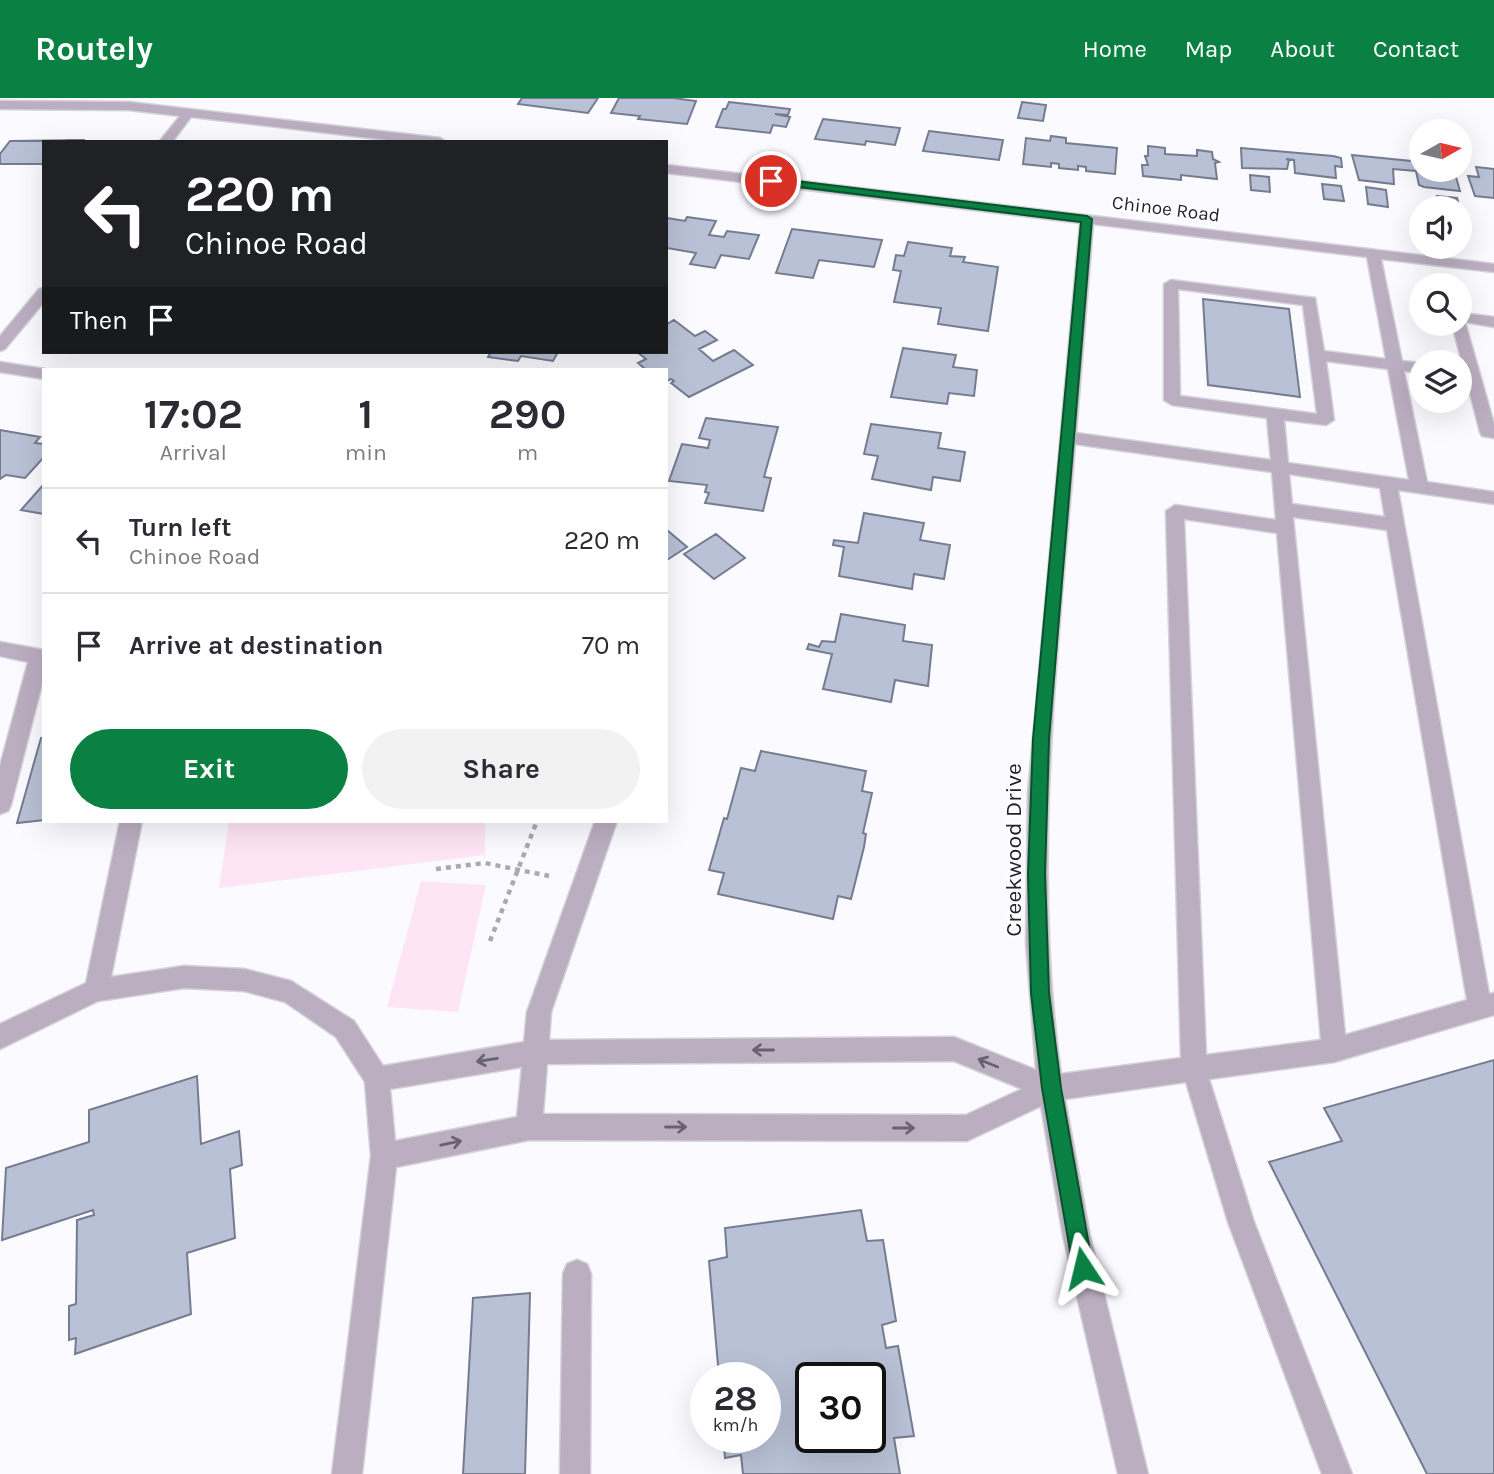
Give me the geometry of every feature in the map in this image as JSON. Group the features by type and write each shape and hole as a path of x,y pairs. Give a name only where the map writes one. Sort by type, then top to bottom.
{"street":[{"path":"0,105 90,104 189,112 423,140"},
{"path":"167,140 189,112"},
{"name":"Chinoe Road","path":"668,169 1494,268"},
{"name":"Creekwood Drive","path":"1087,219 1041,739 1037,874 1040,993 1051,1088 1087,1293 1133,1474"},
{"path":"1373,253 1419,487"},
{"path":"1171,284 1310,301 1317,355 1326,421 1172,400 1171,284"},
{"path":"0,346 42,294"},
{"path":"1472,318 1494,321"},
{"path":"1317,355 1409,367"},
{"path":"0,367 42,374"},
{"path":"1472,375 1494,377"},
{"path":"1472,390 1488,432 1494,433"},
{"path":"1275,414 1334,1050"},
{"path":"1068,438 1494,498"},
{"path":"384,1156 529,1126 967,1128 1051,1088 1334,1050 1487,1006 1388,482"},
{"path":"1337,1474 1241,1222 1195,1069 1175,511 1395,525"},
{"path":"0,649 41,657 0,805"},
{"path":"96,990 131,823"},
{"path":"529,1126 539,1013 605,823"},
{"path":"0,1037 96,990 184,977 244,980 291,992 345,1028 377,1079 384,1156 347,1474"},
{"path":"377,1079 536,1052 954,1049 1051,1088"},
{"path":"575,1474 577,1274"}],"path":[{"path":"490,941 520,871 536,823"},
{"path":"436,869 485,863 520,871"}],"shaded area":[{"path":"229,823 485,823 485,855 219,888"},
{"path":"421,881 486,885 458,1012 387,1007"}],"building":[{"path":"522,98 598,98 588,113 518,104"},
{"path":"619,98 673,98 696,101 687,124 611,113"},
{"path":"729,102 790,109 788,115 775,114 790,117 786,127 773,125 770,133 716,127"},
{"path":"1022,102 1046,105 1043,121 1018,118"},
{"path":"823,119 900,128 895,145 866,141 865,145 815,139"},
{"path":"929,131 1003,140 999,160 923,151"},
{"path":"1051,136 1066,138 1066,143 1117,148 1115,174 1086,171 1086,167 1078,166 1078,170 1059,168 1059,164 1051,163 1051,167 1023,164 1026,138 1050,141"},
{"path":"10,141 42,141 42,164 0,164 0,154"},
{"path":"1148,146 1165,148 1165,154 1197,156 1197,150 1212,152 1213,159 1219,162 1215,163 1217,179 1181,175 1181,180 1143,176 1142,165 1148,165 1145,156 1148,156"},
{"path":"1241,148 1333,156 1341,158 1342,167 1335,166 1336,178 1295,173 1294,160 1286,159 1289,160 1287,169 1242,168"},
{"path":"1352,155 1409,161 1409,170 1393,169 1394,184 1359,180"},
{"path":"1476,167 1494,169 1494,198 1475,196 1470,182 1472,176 1479,177"},
{"path":"1250,175 1269,177 1270,192 1251,190"},
{"path":"1418,182 1457,182 1460,191 1424,187"},
{"path":"1322,184 1341,186 1344,201 1324,199"},
{"path":"1366,187 1386,190 1388,207 1368,204"},
{"path":"687,217 716,221 709,235 724,237 727,231 759,235 749,259 721,255 715,268 690,264 696,253 668,248 668,218 685,221"},
{"path":"792,229 882,240 874,267 819,260 813,278 776,273"},
{"path":"908,242 952,248 950,256 965,257 963,262 998,267 988,331 938,324 941,308 894,302 901,271 893,270 896,255 904,256"},
{"path":"1203,299 1289,309 1300,397 1208,385"},
{"path":"674,320 695,336 705,331 717,340 699,349 713,361 734,350 753,365 689,397 671,383 674,381 668,380 668,368 644,368 638,363 646,359 640,354 668,354 668,323"},
{"path":"903,348 956,355 953,367 977,370 974,396 949,393 947,404 891,397"},
{"path":"490,354 557,354 553,361 521,356 518,361 488,357"},
{"path":"706,418 778,427 764,477 771,478 763,511 705,503 709,493 705,492 707,485 669,481 682,444 708,448 710,440 699,438"},
{"path":"871,424 941,433 938,448 965,452 960,481 933,477 931,490 872,479 878,456 864,454"},
{"path":"0,430 40,437 35,443 42,444 42,459 25,478 6,475 0,479"},
{"path":"42,486 42,514 21,510"},
{"path":"864,513 924,523 920,540 950,545 944,579 914,574 912,589 839,576 844,547 833,545 834,540 858,543"},
{"path":"668,531 687,547 668,559"},
{"path":"716,534 745,558 714,579 684,554"},
{"path":"841,614 905,625 903,641 932,645 928,686 895,680 891,702 823,689 832,654 807,649 809,644 819,647 822,641 835,642"},
{"path":"41,738 42,738 42,820 17,823"},
{"path":"761,751 866,771 862,791 872,793 863,833 866,834 864,847 851,899 838,896 833,919 718,894 724,873 709,870 724,818 727,819 741,768 755,771"},
{"path":"1494,1060 1494,1474 1427,1474 1269,1162 1342,1141 1324,1108"},
{"path":"197,1076 201,1144 239,1131 242,1165 230,1169 235,1238 187,1253 191,1314 75,1354 76,1338 69,1340 69,1306 76,1304 77,1220 94,1215 93,1210 2,1240 6,1168 89,1142 89,1110"},
{"path":"861,1210 867,1241 883,1240 896,1321 882,1325 886,1348 898,1346 914,1436 894,1438 900,1474 743,1474 741,1455 725,1458 725,1453 781,1453 781,1362 718,1362 709,1261 727,1257 725,1228"},
{"path":"530,1293 525,1474 463,1474 473,1298"}],"route":[{"path":"771,181 1087,219 1041,739 1037,874 1040,993 1051,1088 1083,1268"}]}
